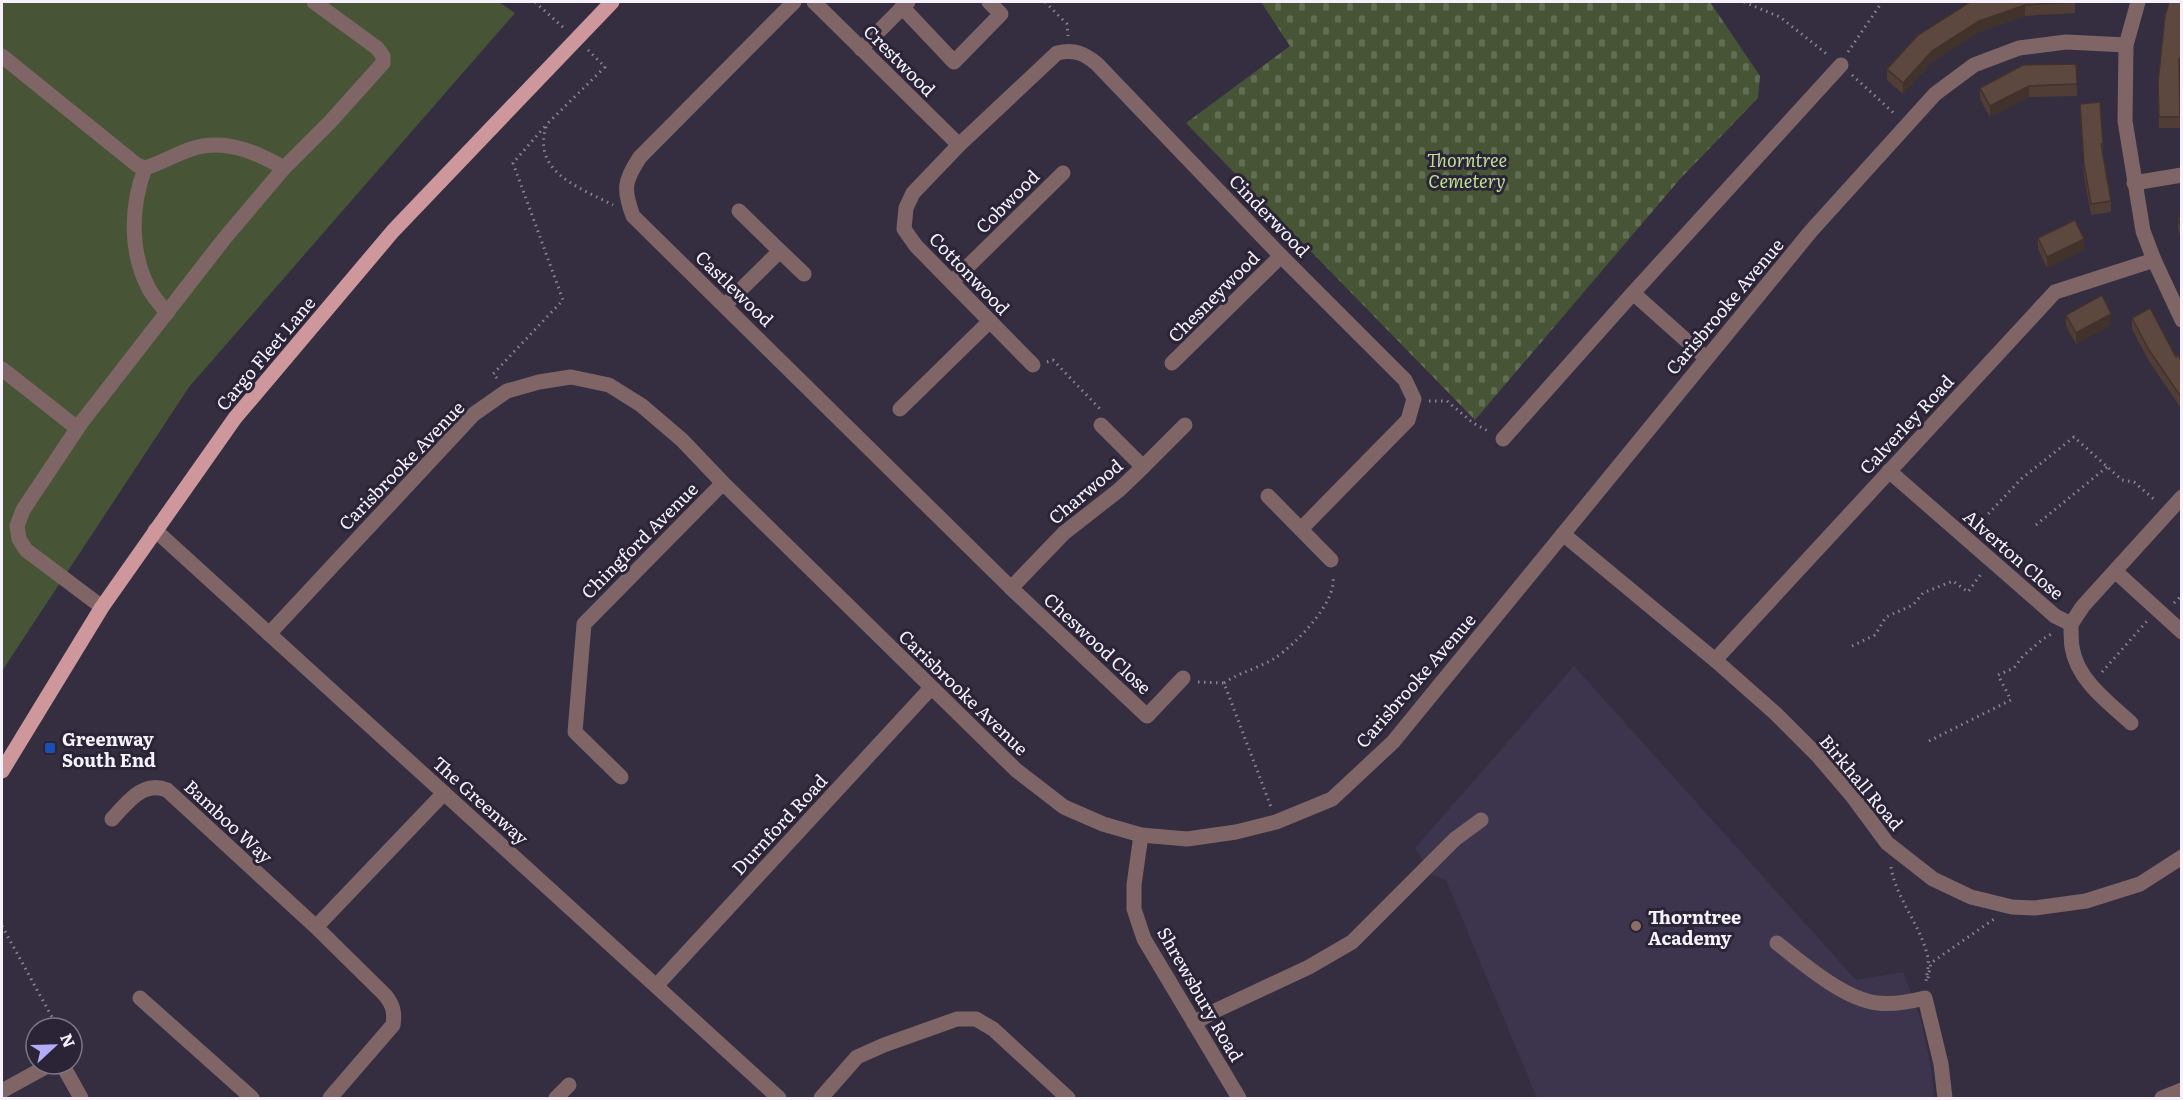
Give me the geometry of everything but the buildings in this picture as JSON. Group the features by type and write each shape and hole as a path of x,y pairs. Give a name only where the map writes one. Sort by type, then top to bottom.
{"main road":[{"name":"Cargo Fleet Lane","path":"2,771 102,607 236,418 386,240 612,2"}],"street":[{"path":"102,607 26,550 19,539 17,526 23,510 77,428 224,239 284,168 330,122 383,63 383,56 377,48 314,2"},
{"path":"633,216 625,195 627,176 640,157 794,2"},
{"name":"Crestwood","path":"814,2 959,145"},
{"path":"861,49 905,4 954,62 1001,14 989,2"},
{"path":"2138,2 2126,45 2125,121 2143,231 2181,320"},
{"name":"Carisbrooke Avenue","path":"269,634 474,414 507,391 539,382 572,377 609,385 649,412 682,440 1016,770 1064,807 1104,824 1141,835 1187,838 1236,832 1276,822 1332,799 1394,742 1811,231 1935,94 1974,65 2019,48 2066,42 2126,45"},
{"path":"959,145 1057,53 1070,50"},
{"name":"Cinderwood","path":"1070,50 1086,55 1097,64 1281,256 1405,380 1414,399 1408,420"},
{"path":"2,56 137,165 146,168 204,146 238,147 259,154 284,168"},
{"path":"1503,439 1841,65"},
{"name":"Cottonwood","path":"959,145 913,193 906,208 904,229 916,246 1033,365"},
{"path":"146,168 135,198 136,250 148,288 168,313"},
{"name":"Cobwood","path":"952,282 1063,173"},
{"path":"2134,183 2181,175"},
{"path":"740,211 804,274"},
{"name":"Castlewood","path":"633,216 1011,588"},
{"path":"725,305 780,251"},
{"name":"Chesneywood","path":"1172,363 1281,256"},
{"name":"Calverley Road","path":"1715,660 2055,292 2154,260"},
{"path":"1633,293 1706,358"},
{"path":"900,409 990,321"},
{"path":"2,369 77,428"},
{"path":"1301,529 1408,420"},
{"path":"1143,467 1185,424"},
{"name":"Charwood","path":"1011,588 1064,533 1113,495 1143,467 1101,425"},
{"name":"Alverton Close","path":"1889,471 2055,616 2071,624 2084,606 2181,497"},
{"name":"Chingford Avenue","path":"621,777 575,732 584,624 723,483"},
{"path":"1268,496 1331,560"},
{"name":"The Greenway","path":"155,530 779,1098"},
{"name":"Birkhall Road","path":"1563,534 1775,713 1818,756 1853,797 1887,843 1933,879 1971,897 2012,907 2035,908 2086,901 2140,884 2181,857"},
{"path":"2115,571 2181,632"},
{"name":"Cheswood Close","path":"1011,588 1147,716 1183,678"},
{"path":"2071,624 2072,649 2080,670 2091,685 2131,723"},
{"name":"Durnford Road","path":"657,985 931,688"},
{"name":"Bamboo Way","path":"111,819 140,791 158,786 167,790 316,927 385,995 395,1014 393,1025 330,1098"},
{"path":"316,927 444,793"},
{"path":"1194,1023 1309,967 1352,942 1455,839 1481,820"},
{"name":"Shrewsbury Road","path":"1141,835 1134,885 1134,909 1144,939 1239,1098"},
{"path":"1777,943 1827,980 1855,997 1876,1004 1904,1003 1925,998 1941,1064 1945,1098"},
{"path":"140,998 252,1098"},
{"path":"821,1098 857,1057 957,1019 976,1019 993,1029 1068,1098"},
{"path":"2,1091 29,1076"},
{"path":"69,1076 81,1098"},
{"path":"556,1098 569,1084"},
{"path":"2162,1098 2181,1090"}],"path":[{"path":"507,391 493,374 563,300 513,163 547,124 605,67 535,2"},
{"path":"1045,2 1067,24 1070,50"},
{"path":"1744,2 1780,17 1841,65 1906,124"},
{"path":"1841,65 1882,2"},
{"path":"547,124 542,148 551,168 562,178 633,216"},
{"path":"1033,365 1053,360 1102,412 1101,425"},
{"path":"1408,420 1427,401 1447,401 1473,423 1503,439"},
{"path":"1967,538 2021,479 2074,437 2122,480 2134,482 2168,512"},
{"path":"2036,525 2108,467"},
{"path":"1183,678 1201,683 1224,682 1275,657 1290,646 1324,606 1334,583 1331,560"},
{"path":"1852,646 1875,635 1886,617 1913,606 1923,593 1953,581 1968,592 1992,561"},
{"path":"2091,685 2149,619 2163,615"},
{"path":"1929,741 2011,700 1998,675 2014,668 2023,656 2043,639 2071,624"},
{"path":"1224,682 1276,822"},
{"path":"1887,843 1893,880 1918,928 1928,960 1925,998"},
{"path":"1925,998 1931,963 2012,907"},
{"path":"2,926 51,1016"}],"shaded area":[{"name":"Thorntree Academy","path":"1574,666 1856,980 1903,972 1921,1020 1931,1067 1934,1098 1537,1098 1446,880 1432,875 1415,848"}],"green space":[{"path":"2,2 499,2 515,13 189,387 2,671"},
{"name":"Thorntree Cemetery","path":"1261,2 1710,2 1760,76 1758,98 1680,179 1475,420 1186,123 1290,46"}],"place":[{"name":"Greenway South End","path":"50,748"},
{"name":"Thorntree Academy","path":"1636,926"}]}
